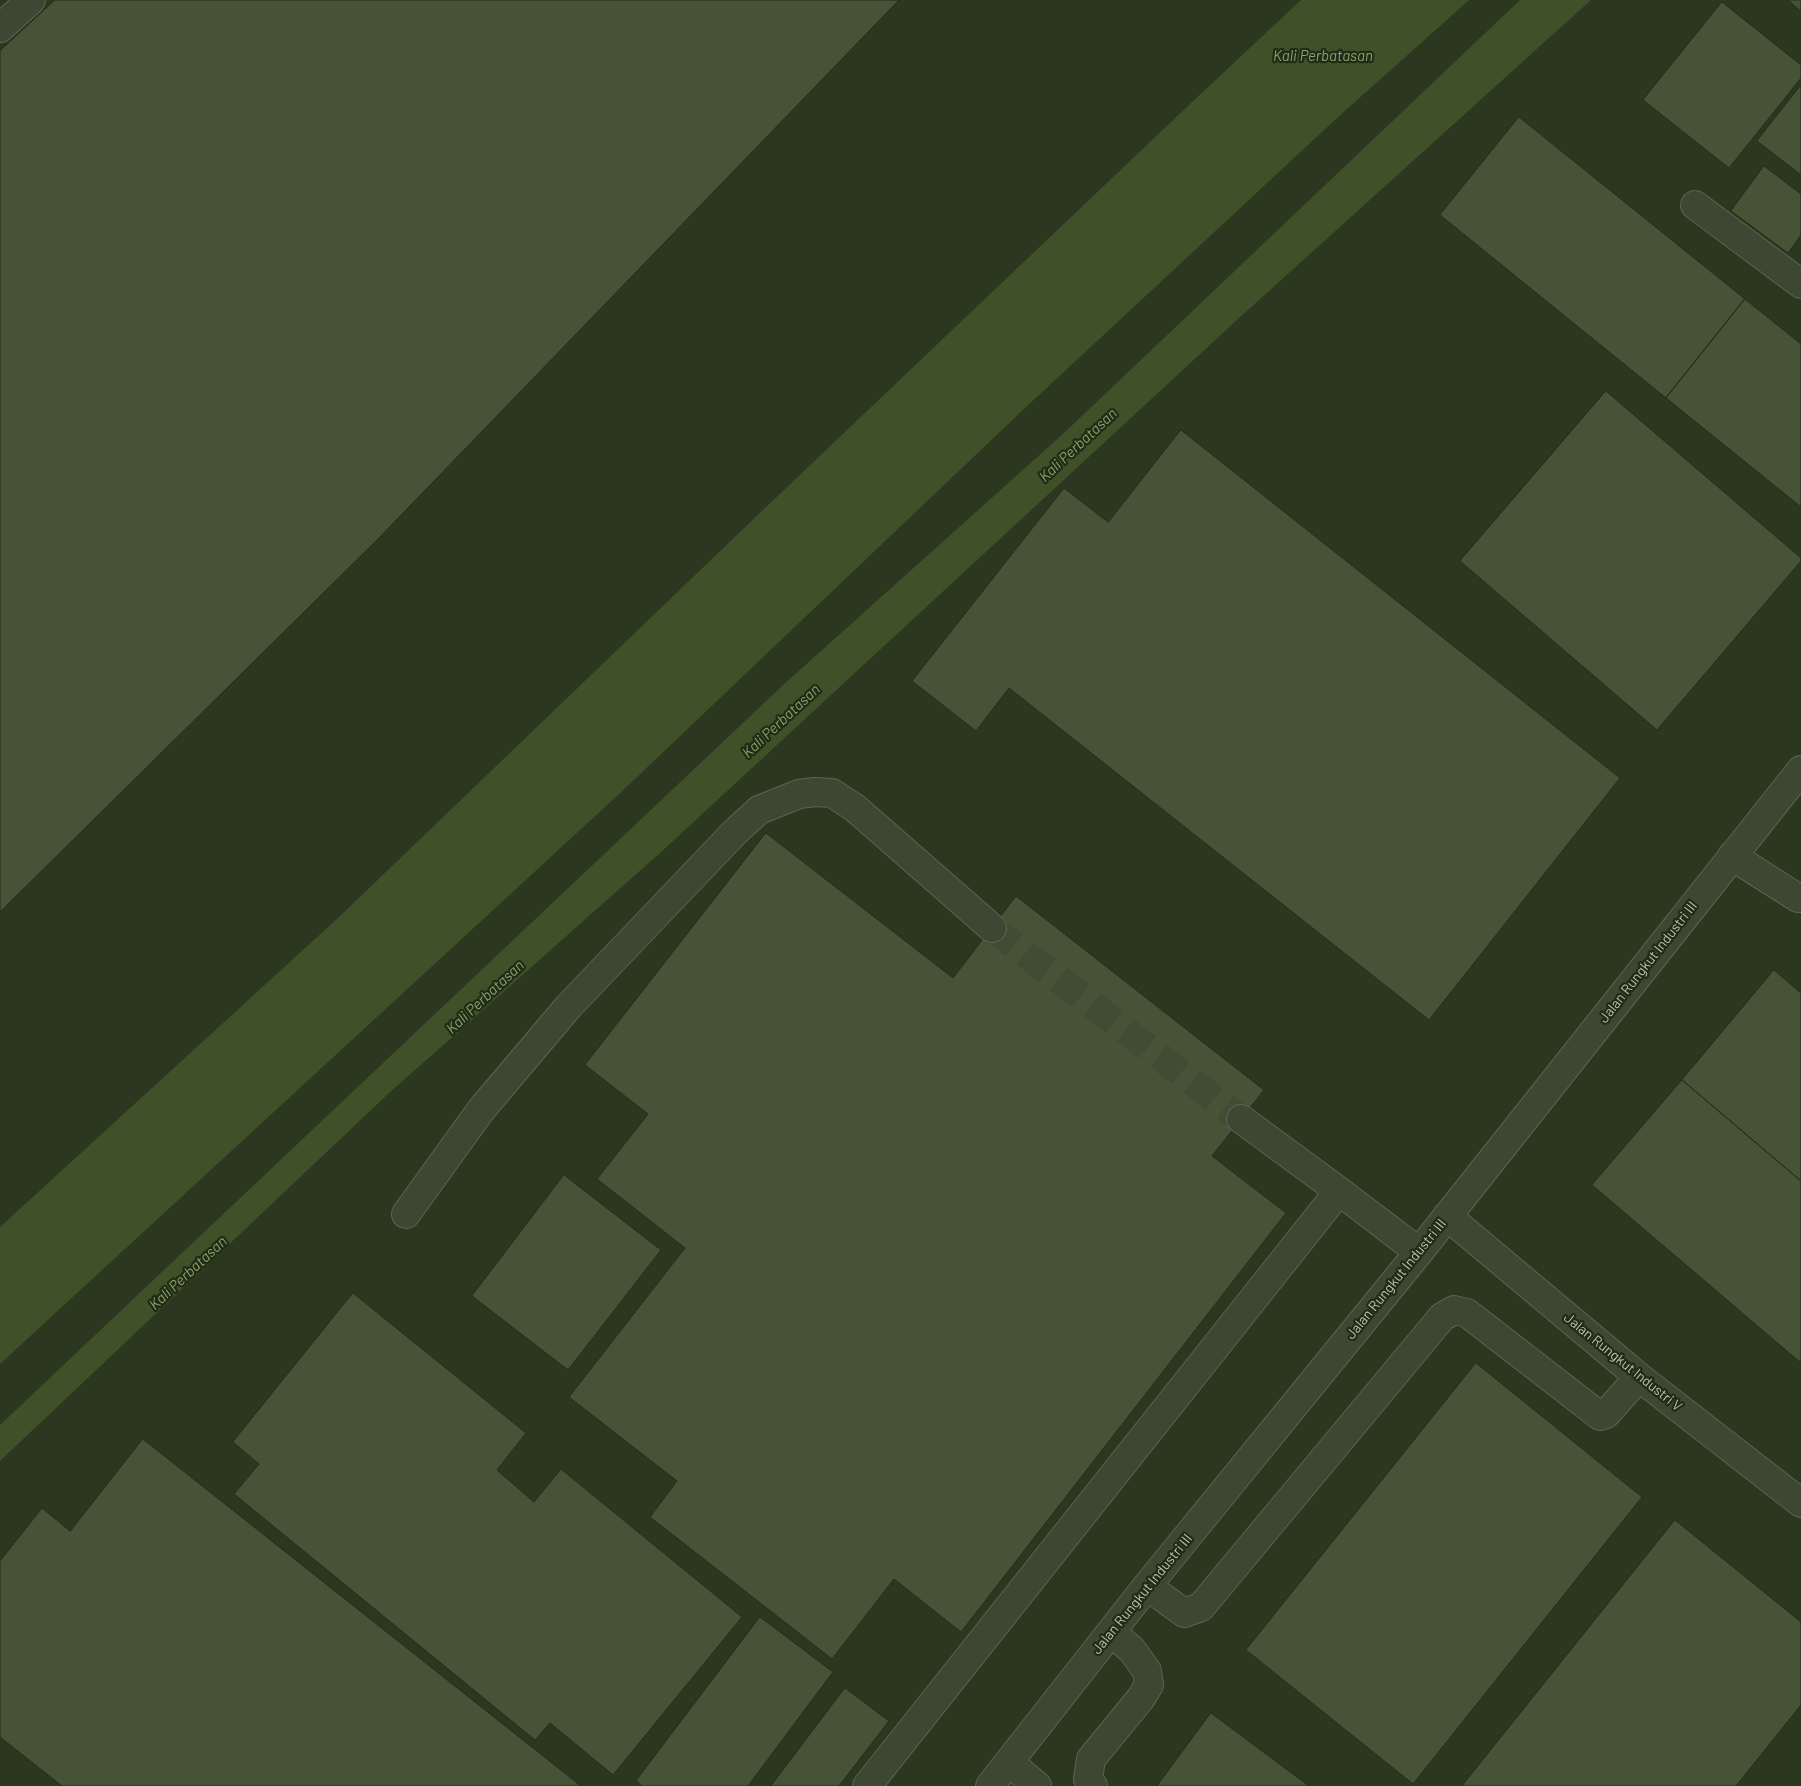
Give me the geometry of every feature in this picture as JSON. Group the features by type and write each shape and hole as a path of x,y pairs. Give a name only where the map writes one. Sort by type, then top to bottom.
{"street":[{"path":"0,28 31,0"},
{"path":"1695,205 1801,284"},
{"name":"Jalan Rungkut Industri III","path":"990,1786 1111,1632 1419,1252 1801,770"},
{"path":"406,1214 481,1110 568,1007 735,832 760,810 799,794 815,792 832,793 855,808 992,928"},
{"path":"1732,856 1798,898 1801,898"},
{"path":"1241,1119 1340,1191 1419,1252"},
{"path":"867,1786 1340,1191"},
{"name":"Jalan Rungkut Industri V","path":"1447,1216 1640,1377 1801,1503"},
{"path":"1148,1586 1184,1613 1201,1607 1442,1318 1454,1310 1467,1313 1600,1416 1606,1414 1640,1377"},
{"path":"1093,1786 1088,1779 1091,1759 1141,1698 1149,1684 1147,1671 1132,1650 1111,1632"},
{"path":"1009,1762 1037,1786"}],"water":[{"name":"Kali Perbatasan","path":"1301,0 1469,0 1337,118 1024,409 617,796 0,1364 0,1227 339,917 765,508"},
{"name":"Kali Perbatasan","path":"1520,0 1591,0 1238,319 660,853 388,1094 0,1461 0,1425 782,686 1064,433"}],"building":[{"path":"55,0 899,0 378,539 0,912 0,51"},
{"path":"1788,0 1801,0 1801,11"},
{"path":"1722,2 1801,65 1801,78 1729,168 1643,100"},
{"path":"1801,85 1801,175 1757,141"},
{"path":"1519,117 1745,299 1666,398 1440,215"},
{"path":"1764,166 1801,194 1801,235 1788,253 1731,211"},
{"path":"1745,299 1801,344 1801,507 1666,398"},
{"path":"1606,391 1801,558 1801,561 1657,730 1460,561"},
{"path":"1181,430 1620,778 1429,1020 1009,688 976,731 912,681 1064,488 1108,522"},
{"path":"766,833 953,978 1016,896 1264,1090 1212,1156 1286,1213 961,1632 894,1579 832,1659 650,1517 677,1481 569,1397 685,1248 597,1179 648,1114 585,1065"},
{"path":"1774,970 1801,993 1801,1181 1682,1080"},
{"path":"1682,1080 1801,1181 1801,1363 1592,1185"},
{"path":"564,1175 661,1250 568,1370 472,1296"},
{"path":"353,1293 526,1433 497,1470 534,1502 561,1469 742,1617 613,1775 550,1723 535,1740 234,1494 259,1464 233,1442"},
{"path":"1476,1363 1642,1497 1413,1784 1246,1650"},
{"path":"143,1439 581,1786 62,1786 0,1737 0,1561 42,1508 70,1531"},
{"path":"1675,1520 1801,1622 1801,1705 1736,1786 1462,1786"},
{"path":"760,1617 833,1672 748,1786 642,1786 636,1781"},
{"path":"845,1688 889,1721 839,1786 771,1786"},
{"path":"1211,1713 1309,1786 1157,1786"}],"tunnel":[{"path":"992,928 1241,1119"}]}
